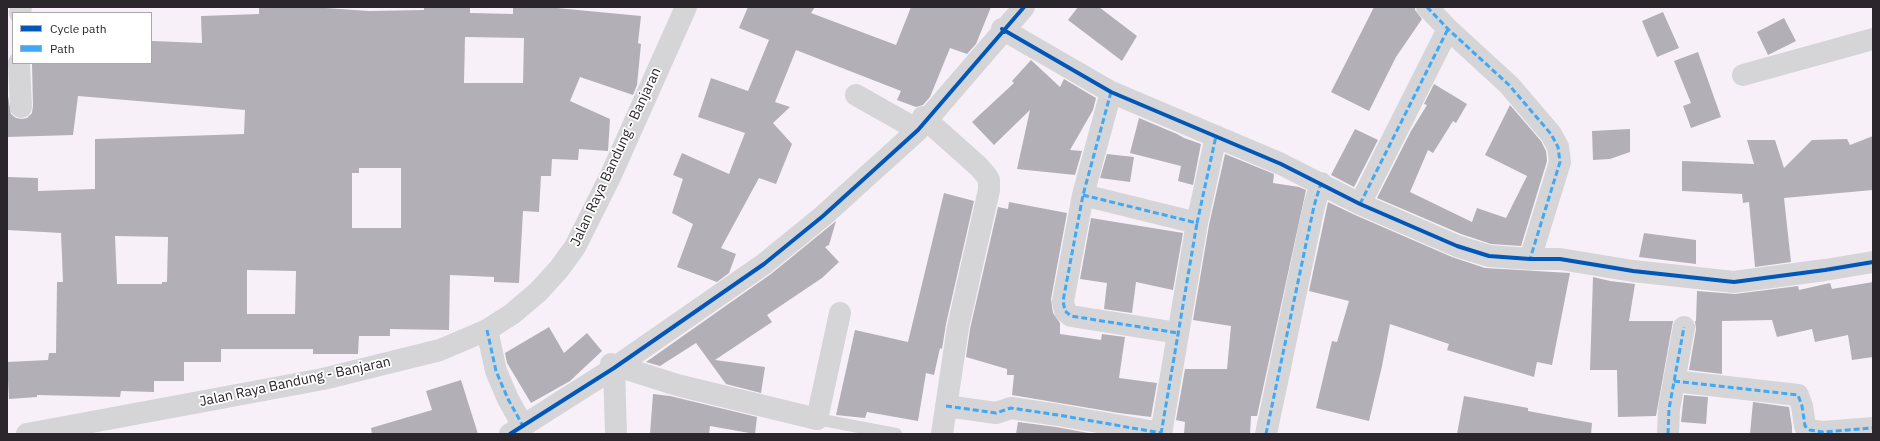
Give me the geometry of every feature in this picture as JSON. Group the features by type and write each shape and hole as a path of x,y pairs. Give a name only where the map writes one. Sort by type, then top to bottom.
{"street":[{"name":"Jalan Raya Bandung - Banjaran","path":"27,434 323,379 440,350 487,330 512,314 538,292 559,269 575,247 611,175 686,7"},
{"path":"487,330 496,371 508,399 516,430 614,368 764,264 823,216 923,124 1024,7"},
{"path":"1427,7 1448,29 1509,85 1551,134 1558,147 1560,162 1530,260"},
{"path":"1360,204 1448,29"},
{"path":"1004,32 1002,30 1111,92 1216,136 1321,183 1360,204 1457,246 1489,256 1530,260 1560,260 1633,271 1734,282 1873,262"},
{"path":"1743,75 1873,39"},
{"path":"19,64 21,107"},
{"path":"1111,92 1083,195 1064,301 1065,311 1071,316 1178,333"},
{"path":"856,95 923,124"},
{"path":"923,124 923,117 978,166 988,180 988,190 958,327 942,434"},
{"path":"946,406 996,413 1011,408 1058,414 1161,433 1197,223 1216,136"},
{"path":"1266,434 1314,206 1321,183"},
{"path":"1083,195 1197,223"},
{"path":"616,434 614,368 611,364 677,385 817,418 840,313"},
{"path":"1668,434 1674,381 1684,327"},
{"path":"1674,381 1798,395 1802,406 1805,426 1810,430 1823,432 1873,428"}],"lane":[{"path":"817,418 896,434"}],"building":[{"path":"259,7 311,7 369,11 424,10 424,7 470,7 470,13 513,14 513,7 546,7 641,16 638,43 641,44 637,85 633,95 580,77 570,101 610,119 608,151 579,149 578,160 552,159 551,176 541,176 539,212 523,211 519,283 494,282 494,277 450,275 449,330 390,329 390,336 359,336 358,354 313,354 313,349 221,349 221,362 184,362 184,381 154,381 154,392 121,391 120,397 37,395 37,397 9,399 7,362 48,360 49,353 56,353 57,282 63,282 61,233 7,230 8,177 38,178 38,191 95,189 95,139 244,134 245,110 78,96 73,135 7,137 7,90 11,114 16,118 27,118 32,113 33,106 32,64 152,64 152,41 202,43 201,16 259,14","holes":["465,37 524,38 523,83 464,83","359,168 401,168 401,228 352,228 352,173 359,173","115,236 168,237 167,282 162,282 162,284 117,284","247,270 296,271 295,314 247,314"]},
{"path":"748,7 815,7 811,13 896,45 911,7 991,7 976,44 967,54 950,48 930,97 923,105 916,107 897,100 901,91 796,50 775,102 790,107 773,123 792,144 776,184 759,178 721,248 736,254 729,273 717,282 677,267 693,224 672,213 683,179 673,175 682,153 729,174 745,133 698,117 711,78 748,91 769,40 739,28"},
{"path":"1078,7 1099,7 1137,36 1122,61 1068,20"},
{"path":"1374,7 1415,7 1415,10 1422,19 1396,57 1369,111 1331,92"},
{"path":"1663,12 1679,48 1657,57 1642,21"},
{"path":"1784,18 1796,41 1768,55 1757,32"},
{"path":"1698,52 1721,117 1691,128 1683,106 1691,103 1674,61"},
{"path":"1031,60 1060,87 1064,79 1096,98 1093,110 1070,150 1082,151 1075,175 1017,169 1030,110 994,145 972,122 1014,83 1012,81"},
{"path":"1434,84 1467,104 1456,123 1453,121 1433,153 1428,150 1410,192 1472,222 1477,208 1506,218 1527,176 1485,155 1510,105 1541,141 1546,151 1547,161 1521,246 1491,244 1461,234 1377,198 1411,131 1427,105 1424,104"},
{"path":"1139,118 1201,144 1193,185 1178,181 1181,166 1130,153"},
{"path":"1355,129 1378,140 1354,187 1331,175"},
{"path":"1630,129 1630,152 1610,159 1593,160 1592,131"},
{"path":"1873,136 1873,190 1784,198 1791,262 1755,267 1749,202 1743,203 1742,194 1682,191 1682,161 1754,164 1747,140 1775,140 1784,168 1812,140 1847,139 1850,145"},
{"path":"1107,154 1134,157 1130,182 1100,178"},
{"path":"1225,154 1274,174 1273,183 1299,187 1306,190 1257,416 1251,416 1250,434 1184,434 1185,422 1176,420 1185,369 1227,369 1231,326 1193,320 1209,225"},
{"path":"944,193 974,201 946,324 942,349 940,348 934,375 926,373 918,421 867,412 865,418 836,415 855,330 908,342"},
{"path":"1009,202 1067,213 1051,299 1053,313 1060,323 1060,334 1101,340 1102,334 1125,337 1119,378 1157,383 1151,417 1012,395 1014,375 1007,375 1007,369 966,357 970,329 998,207 1008,209"},
{"path":"1328,202 1452,257 1485,268 1570,273 1552,365 1537,362 1534,377 1447,350 1449,344 1390,324 1369,421 1316,408 1332,341 1337,342 1349,301 1309,291"},
{"path":"1091,218 1183,233 1173,290 1136,282 1132,313 1104,309 1107,283 1080,279"},
{"path":"836,221 829,245 825,247 839,262 822,278 767,315 772,322 715,360 765,367 761,393 726,384 696,343 660,366 646,362 771,274"},
{"path":"1644,233 1696,240 1696,264 1639,257"},
{"path":"1593,277 1635,284 1629,321 1673,321 1656,416 1618,417 1617,370 1590,370"},
{"path":"1873,282 1873,357 1852,360 1848,335 1815,342 1812,329 1777,337 1772,320 1722,321 1722,374 1689,370 1696,329 1695,321 1697,291 1735,294 1798,286 1799,290 1830,283 1832,289"},
{"path":"549,327 564,353 587,333 602,351 570,381 531,403 507,363 505,353"},
{"path":"461,380 478,434 372,434 371,428 432,410 426,391"},
{"path":"653,394 670,396 757,417 755,434 710,426 709,434 650,434"},
{"path":"1684,395 1708,397 1706,424 1681,422"},
{"path":"1464,396 1528,408 1528,411 1592,423 1591,434 1457,434"},
{"path":"1753,402 1789,407 1792,434 1750,434"},
{"path":"1018,422 1056,427 1094,434 1016,434"}],"marked path":[{"path":"1427,7 1448,29 1509,85 1551,134 1558,147 1560,162 1530,259"},
{"path":"1360,204 1448,29"},
{"path":"1111,92 1083,195 1063,301 1065,311 1071,316 1178,333"},
{"path":"1083,195 1197,223 1216,136"},
{"path":"1266,434 1314,206 1321,183"},
{"path":"1161,434 1197,223"},
{"path":"1668,434 1669,409 1684,327"},
{"path":"487,330 496,371 508,399 523,426"},
{"path":"1674,381 1798,395 1802,406 1805,426 1810,430 1823,432 1873,428"},
{"path":"946,406 996,413 1011,408 1161,433"}],"cycle path":[{"path":"510,434 614,368 764,264 823,216 918,130 1024,7"},
{"path":"1004,32 1002,29 1111,92 1281,164 1360,204 1457,246 1489,256 1530,259 1560,259 1633,271 1734,282 1873,262"}]}
